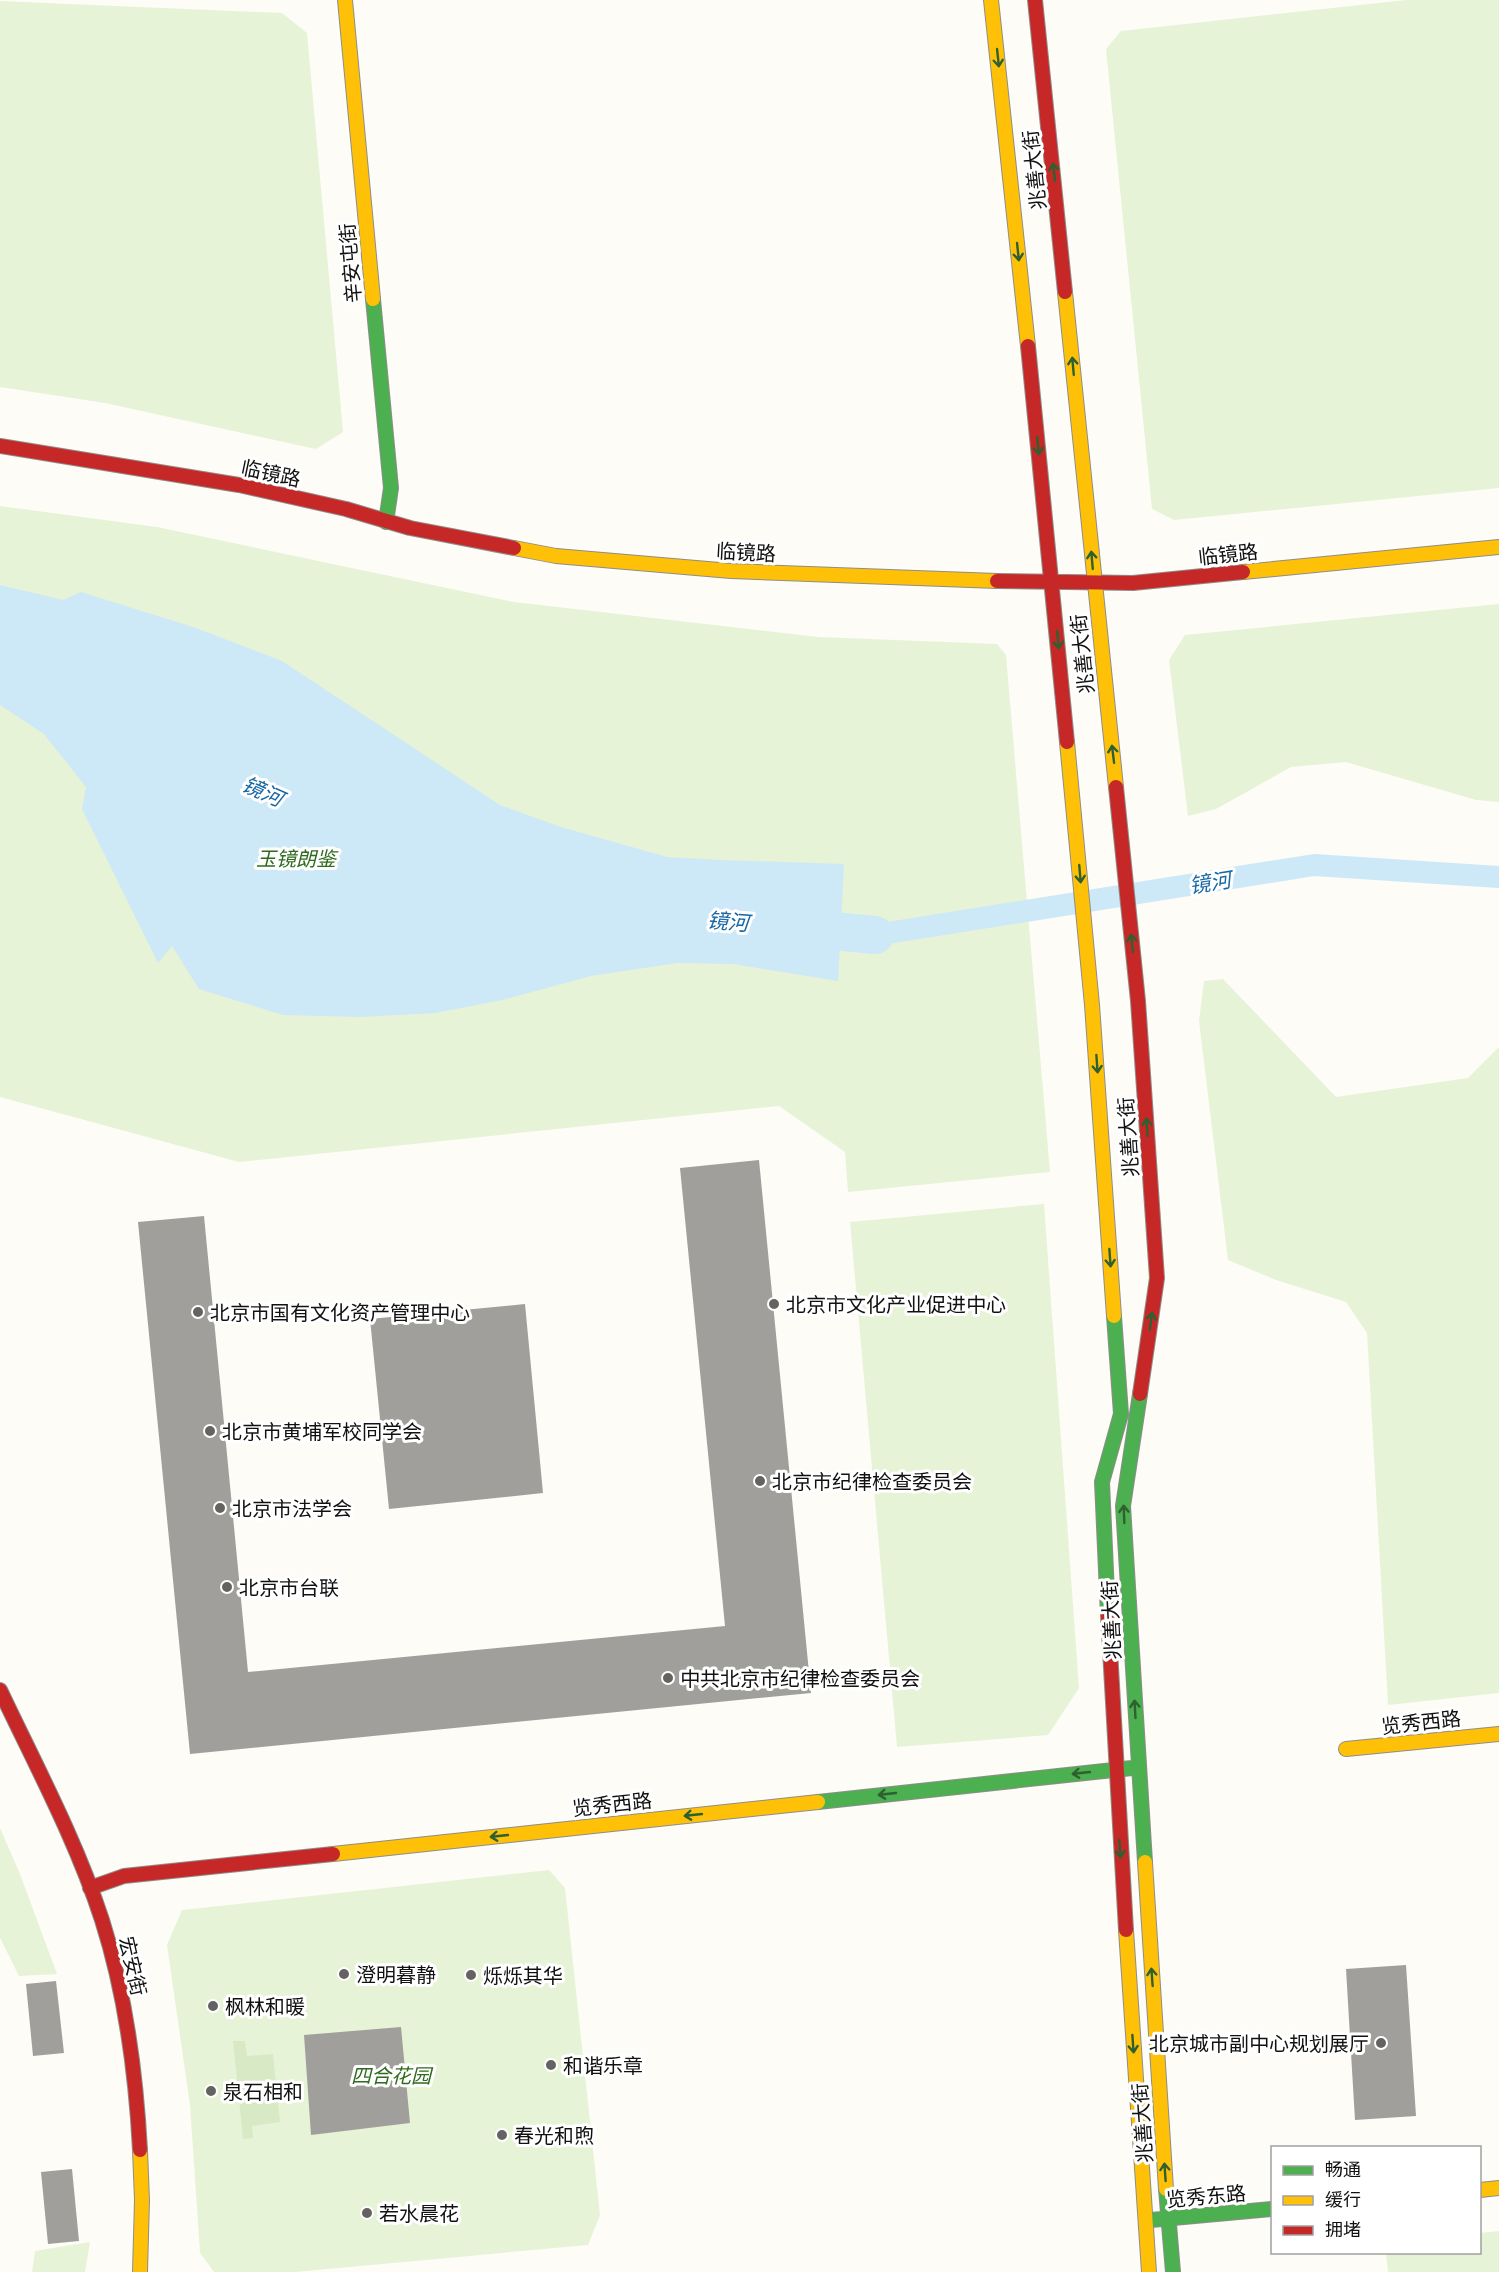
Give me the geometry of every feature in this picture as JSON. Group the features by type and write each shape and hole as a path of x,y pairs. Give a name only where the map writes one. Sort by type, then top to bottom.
{"main road":[{"name":"辛安屯街","path":"345,0 391,488 386,522"},
{"name":"兆善大街","path":"991,0 1052,582 1092,1005 1121,1414 1102,1482 1116,1770 1149,2272"},
{"name":"兆善大街","path":"1035,0 1138,1001 1157,1278 1123,1506 1173,2272"},
{"name":"临镜路","path":"0,446 239,485 346,509 386,522 556,556 731,571 1133,583 1499,547"},
{"name":"宏安街","path":"0,1690 82,1864 108,1939 131,2055 140,2123 142,2223 140,2272"},
{"name":"览秀西路","path":"1346,1749 1499,1734"},
{"name":"览秀西路","path":"90,1888 124,1876 1139,1767"},
{"path":"1481,2190 1499,2188"},
{"name":"览秀东路","path":"1144,2221 1271,2209"}],"green space":[{"path":"1406,0 1499,0 1499,488 1174,520 1152,509 1106,49 1121,31"},
{"path":"0,1 282,13 307,33 343,432 316,449 105,403 0,387"},
{"name":"玉镜朗鉴","path":"0,506 157,527 514,602 818,637 997,644 1006,655 1050,1172 848,1192 845,1152 779,1106 239,1162 0,1097"},
{"path":"1499,604 1499,802 1476,800 1346,762 1291,767 1216,809 1188,816 1169,660 1185,635"},
{"path":"1223,979 1336,1097 1468,1078 1499,1047 1499,1693 1388,1705 1367,1333 1346,1302 1276,1280 1228,1260 1199,1021 1204,981"},
{"path":"1044,1204 1079,1688 1048,1735 897,1747 850,1222"},
{"path":"0,1828 20,1874 57,1974 19,1976 0,1938"},
{"name":"四合花园","path":"549,1870 565,1888 600,2215 588,2245 295,2272 214,2272 200,2253 190,2105 167,1945 182,1910"},
{"path":"233,2041 245,2041 247,2056 273,2054 280,2122 252,2126 253,2138 243,2139"},
{"path":"1499,2231 1499,2272 1388,2272 1386,2254 1481,2254 1481,2233"},
{"path":"90,2242 85,2272 32,2272 35,2251"}],"water":[{"path":"0,585 63,600 81,592 193,627 282,661 500,805 561,827 667,857 844,864 838,981 733,964 677,963 591,976 502,1000 435,1013 360,1017 283,1015 199,989 172,946 158,963 82,809 86,787 44,734 0,705"}],"building":[{"path":"759,1160 811,1693 190,1754 138,1222 204,1216 248,1672 725,1626 680,1168"},
{"path":"525,1304 543,1493 389,1509 370,1319"},
{"name":"北京城市副中心规划展厅","path":"1406,1965 1416,2116 1355,2120 1346,1969"},
{"path":"56,1981 64,2053 33,2056 26,1984"},
{"path":"401,2027 410,2123 311,2135 304,2035"},
{"path":"72,2169 79,2241 48,2244 41,2172"}],"waterway":[{"name":"镜河","path":"875,935 1314,865 1499,877"},
{"name":"镜河","path":"790,927 875,935"}],"traffic: fast":[{"path":"373,299 391,488 386,522"},
{"path":"1108,1615 1102,1482 1121,1414 1114,1316"},
{"path":"1140,1394 1123,1506 1145,1862"},
{"path":"818,1802 1132,1768"},
{"path":"1166,2189 1173,2272"},
{"path":"1151,2220 1271,2209"}],"traffic: slow":[{"path":"345,0 373,299"},
{"path":"991,0 1028,346"},
{"path":"1065,292 1116,787"},
{"path":"1243,572 1499,547"},
{"path":"514,548 556,556 731,571 997,581"},
{"path":"1067,742 1092,1005"},
{"path":"1092,1005 1114,1316"},
{"path":"1346,1749 1499,1734"},
{"path":"333,1854 818,1802"},
{"path":"1145,1862 1166,2189"},
{"path":"1126,1930 1149,2272"},
{"path":"140,2150 142,2200 140,2272"},
{"path":"1481,2190 1499,2188"}],"traffic: jam":[{"path":"1035,0 1065,292"},
{"path":"1028,346 1067,742"},
{"path":"0,446 239,485 346,509 410,528 514,548"},
{"path":"997,581 1133,583 1243,572"},
{"path":"1116,787 1138,1001"},
{"path":"1138,1001 1157,1278 1140,1394"},
{"path":"1108,1615 1126,1930"},
{"path":"0,1690 68,1832 102,1920 117,1976 128,2034 136,2092 140,2150"},
{"path":"90,1888 124,1876 333,1854"}],"place":[{"name":"北京市文化产业促进中心","path":"774,1304"},
{"name":"北京市国有文化资产管理中心","path":"198,1312"},
{"name":"北京市黄埔军校同学会","path":"210,1431"},
{"name":"北京市纪律检查委员会","path":"760,1481"},
{"name":"北京市法学会","path":"220,1508"},
{"name":"北京市台联","path":"227,1587"},
{"name":"中共北京市纪律检查委员会","path":"668,1678"},
{"name":"澄明暮静","path":"344,1974"},
{"name":"烁烁其华","path":"471,1975"},
{"name":"枫林和暖","path":"213,2006"},
{"name":"北京城市副中心规划展厅","path":"1381,2043"},
{"name":"和谐乐章","path":"551,2065"},
{"name":"泉石相和","path":"211,2091"},
{"name":"春光和煦","path":"502,2135"},
{"name":"若水晨花","path":"367,2213"}]}
